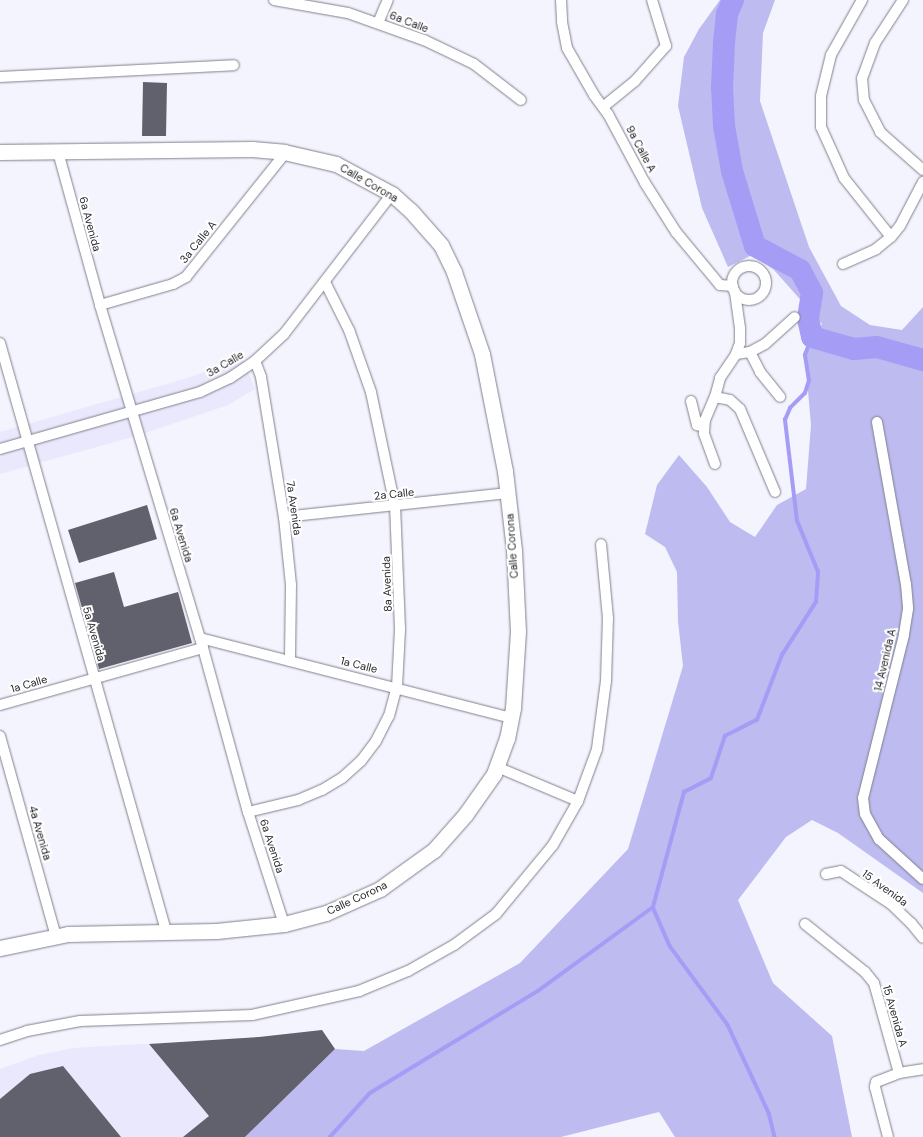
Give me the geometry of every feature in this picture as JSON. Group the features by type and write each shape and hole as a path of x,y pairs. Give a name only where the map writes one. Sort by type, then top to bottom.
{"street":[{"name":"6a Calle","path":"274,0 348,13 424,40 474,64 521,100"},
{"path":"378,23 388,0"},
{"name":"9a Calle A","path":"561,0 562,22 567,48 676,232 720,285 734,289 740,328 736,354"},
{"path":"603,107 635,81 666,46 652,0"},
{"path":"862,0 831,55 821,96 821,128 844,178 891,238"},
{"path":"903,0 875,43 862,78 864,100 880,132 923,170"},
{"path":"0,77 234,65"},
{"name":"Calle Corona","path":"0,152 252,149 286,152 336,164 392,194 427,227 441,245 466,299 490,385 508,493 518,631 511,718 496,767 486,787 451,832 406,873 355,902 326,913 284,924 216,931 166,931 56,936 0,948"},
{"name":"6a Avenida","path":"58,152 100,305 203,648 248,812 284,924"},
{"name":"3a Calle A","path":"100,305 173,284 186,277 286,152"},
{"path":"843,264 876,249 891,238 900,226 923,182"},
{"name":"3a Calle","path":"0,449 200,392 230,378 255,361 284,334 392,194"},
{"name":"8a Avenida","path":"248,812 298,800 322,790 342,778 361,761 376,741 389,716 396,687 400,629 395,506 371,392 349,330 325,282"},
{"path":"715,464 704,433 704,427 707,412 715,397 720,378 736,354 750,352 765,344 795,317"},
{"name":"5a Avenida","path":"0,343 166,931"},
{"path":"750,352 760,372 780,397"},
{"name":"7a Avenida","path":"255,361 261,377 284,517 291,585 290,660"},
{"path":"715,397 730,400 740,409 775,492"},
{"path":"691,401 697,425 704,427"},
{"name":"14 Avenida A","path":"877,422 906,584 908,608 904,635 863,798 865,814 879,839 923,879"},
{"name":"2a Calle","path":"284,517 508,493"},
{"path":"0,1040 27,1031 80,1021 252,1015 359,991 394,977 454,945 496,914 553,846 578,801 597,749 606,681 608,618 601,544"},
{"name":"1a Calle","path":"200,638 396,687 511,718"},
{"name":"1a Calle","path":"0,705 203,648"},
{"name":"4a Avenida","path":"0,736 56,936"},
{"path":"496,767 578,801"},
{"name":"15 Avenida","path":"826,874 841,871 891,904 911,923 923,938"},
{"name":"15 Avenida A","path":"804,924 864,972 874,983 899,1073"},
{"path":"888,1137 875,1087 876,1082 899,1073 923,1069"}],"shaded area":[{"path":"720,0 775,0 763,33 760,101 809,247 841,306 870,325 902,330 923,307 923,893 838,833 812,820 786,837 738,900 773,983 832,1036 852,1137 675,1137 659,1112 561,1137 245,1137 335,1049 364,1051 520,963 628,849 683,666 678,621 677,572 665,547 645,534 657,485 679,455 707,487 730,522 755,537 777,505 806,489 811,425 805,357 822,324 774,270 752,255 728,267 702,208 678,106 684,57 699,29"},
{"path":"240,352 255,389 228,405 136,436 0,474 0,432 214,369"},
{"path":"322,1030 335,1049 245,1137 0,1137 0,1069 39,1055 73,1048 259,1037"}],"building":[{"path":"143,82 167,83 166,136 142,136"},
{"path":"147,505 157,539 79,563 68,530"},
{"path":"114,572 124,607 178,592 192,643 99,669 75,583"},
{"path":"322,1030 335,1049 245,1137 183,1137 209,1116 149,1044 259,1037"},
{"path":"63,1066 121,1137 0,1137 0,1099 30,1074"}],"waterway":[{"path":"733,0 727,14 724,43 722,87 724,126 732,171 755,246 800,270 812,293 808,319 812,337 854,349 877,347 923,360"},
{"path":"330,1137 370,1093 538,991 653,907 684,792 711,778 725,736 757,720 782,655 816,602 818,572 797,521 785,420 790,408 805,393 809,381 805,355 812,337"},
{"path":"653,907 670,946 728,1025 769,1113 775,1137"}]}
